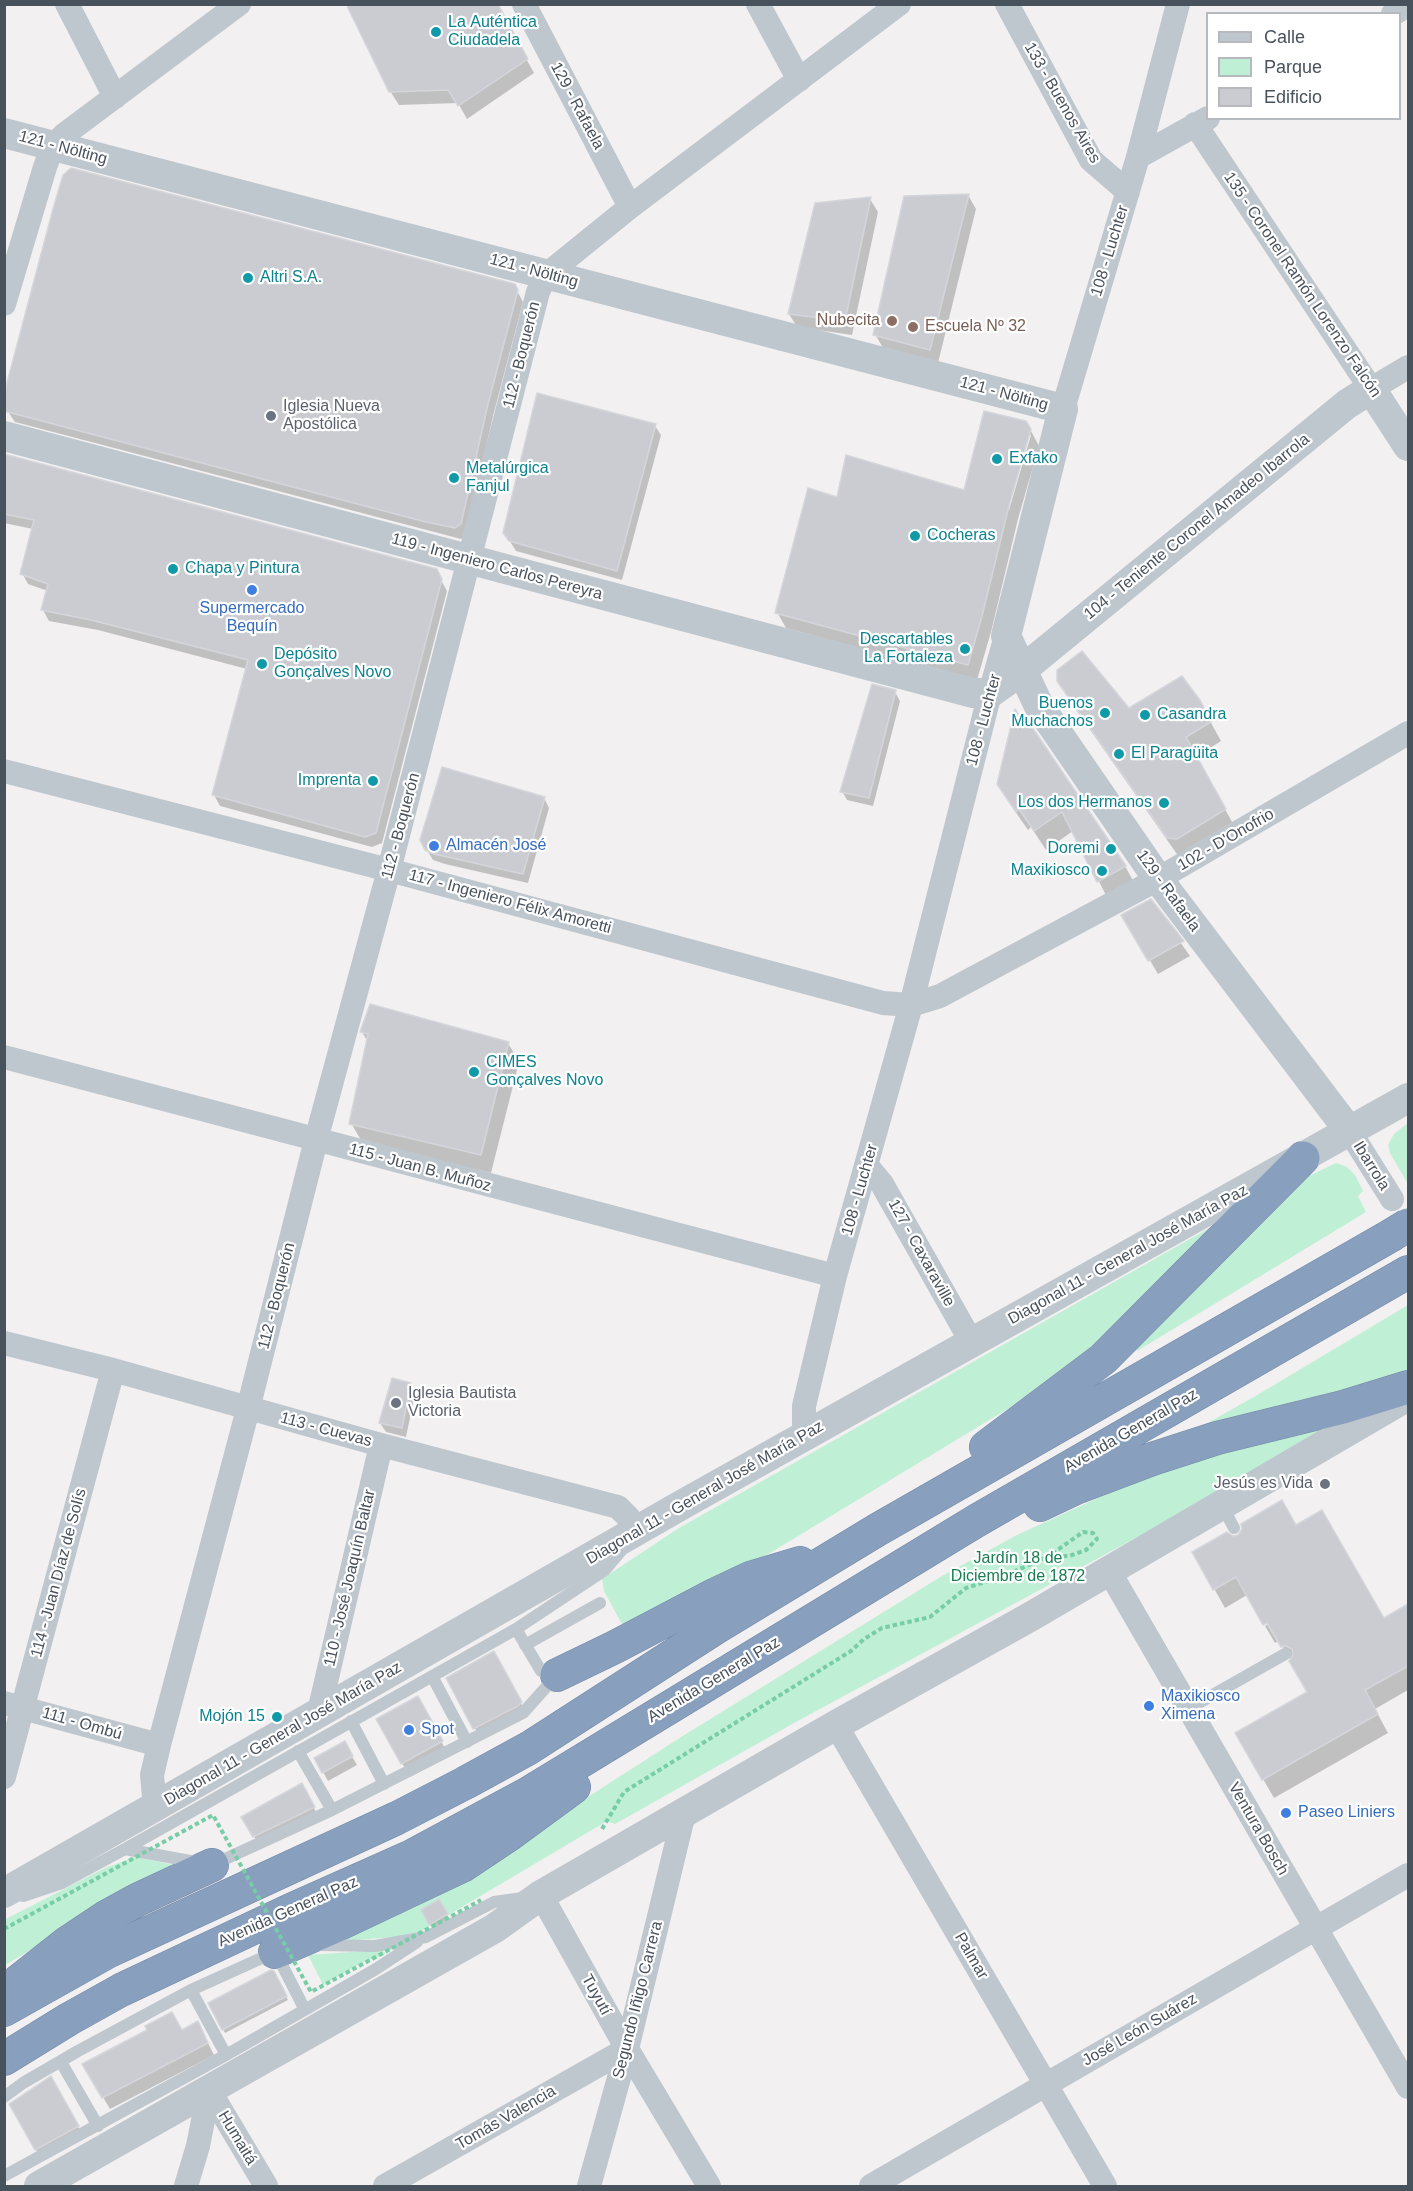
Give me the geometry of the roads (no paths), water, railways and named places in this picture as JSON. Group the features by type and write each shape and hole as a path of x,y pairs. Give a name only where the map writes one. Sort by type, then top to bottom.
{"highway":[{"path":"877,1530 1103,1359 1304,1158"},
{"path":"4,2010 110,1951 387,1823 529,1748 717,1627 1397,1220"},
{"name":"Avenida General Paz","path":"4,2059 122,1990 282,1914 412,1856 527,1794 872,1583 1085,1457 1408,1272"},
{"path":"872,1583 1078,1487 1152,1459 1216,1438 1343,1407 1408,1387"},
{"path":"557,1675 750,1578 848,1549"},
{"path":"275,1952 333,1928 462,1866 538,1815 705,1686"},
{"path":"4,1992 67,1943 106,1917 212,1865"}],"street":[{"path":"67,4 115,97"},
{"path":"4,304 53,146 65,134 239,4"},
{"name":"129 - Rafaela","path":"524,4 630,207"},
{"path":"758,4 799,80"},
{"name":"112 - Boquerón","path":"155,1808 152,1775 159,1745 538,292 546,275 630,207 899,4"},
{"name":"133 - Buenos Aires","path":"1008,4 1091,160 1128,192"},
{"name":"108 - Luchter","path":"804,1437 804,1406 836,1276 911,1005 1063,409 1138,158 1178,4"},
{"path":"1138,158 1201,121"},
{"name":"135 - Coronel Ramón Lorenzo Falcón","path":"1201,121 1408,446"},
{"name":"121 - Nölting","path":"4,133 1063,409"},
{"name":"104 - Teniente Coronel Amadeo Ibarrola","path":"990,693 1022,671 1347,405 1408,367"},
{"name":"119 - Ingeniero Carlos Pereyra","path":"4,436 974,693 990,693"},
{"name":"129 - Rafaela","path":"1006,636 1039,706 1158,879 1350,1132"},
{"name":"102 - D'Onofrio","path":"911,1005 940,996 1158,879 1408,733"},
{"name":"117 - Ingeniero Félix Amoretti","path":"4,771 389,870 883,1003 911,1005"},
{"name":"115 - Juan B. Muñoz","path":"4,1057 836,1276"},
{"name":"Diagonal 11 - General José María Paz","path":"4,1893 804,1437 1408,1098"},
{"name":"Ibarrola","path":"1350,1132 1397,1220"},
{"name":"127 - Caxaraville","path":"867,1166 882,1184 972,1342"},
{"name":"113 - Cuevas","path":"4,1343 113,1370 248,1409 618,1507 638,1532"},
{"name":"114 - Juan Díaz de Solís","path":"4,1777 14,1705 113,1370"},
{"path":"39,2187 495,1928 541,1895 836,1725 991,1640 1109,1571 1228,1516 1408,1396"},
{"name":"110 - José Joaquín Baltar","path":"319,1712 381,1445"},
{"name":"Ventura Bosch","path":"1109,1571 1408,2087"},
{"name":"111 - Ombú","path":"14,1705 159,1745"},
{"name":"Palmar","path":"836,1725 1106,2187"},
{"name":"Segundo Iñigo Carrera","path":"589,2187 627,2049 684,1813"},
{"name":"José León Suárez","path":"871,2187 1408,1875"},
{"name":"Tuyutí","path":"541,1895 627,2049 709,2187"},
{"name":"Tomás Valencia","path":"385,2187 627,2049"},
{"path":"186,2187 198,2146 209,2090"},
{"name":"Humaitá","path":"209,2090 266,2187"}],"lane":[{"path":"4,1902 62,1883 516,1629 605,1570 638,1532"},
{"path":"525,1645 600,1603"},
{"path":"125,1849 212,1865 332,1810 523,1713 557,1675 541,1671 516,1629"},
{"path":"1188,1709 1285,1654"},
{"path":"432,1676 467,1742"},
{"path":"351,1721 384,1784"},
{"path":"298,1751 332,1810"},
{"path":"4,2176 226,2055 426,1937 494,1902 541,1895"},
{"path":"4,2097 23,2083 191,1990 275,1952 316,1944 375,1946 426,1937"},
{"path":"275,1952 305,2010"},
{"path":"191,1990 226,2055"},
{"path":"61,2062 98,2126"}],"place":[{"name":"La Auténtica Ciudadela","path":"436,32"},
{"name":"Altri S.A.","path":"248,278"},
{"name":"Nubecita","path":"892,321"},
{"name":"Escuela Nº 32","path":"913,327"},
{"name":"Iglesia Nueva Apostólica","path":"271,416"},
{"name":"Exfako","path":"997,459"},
{"name":"Metalúrgica Fanjul","path":"454,478"},
{"name":"Cocheras","path":"915,536"},
{"name":"Chapa y Pintura","path":"173,569"},
{"name":"Supermercado Bequín","path":"252,590"},
{"name":"Descartables La Fortaleza","path":"965,649"},
{"name":"Depósito Gonçalves Novo","path":"262,664"},
{"name":"Buenos Muchachos","path":"1105,713"},
{"name":"Casandra","path":"1145,715"},
{"name":"El Paragüita","path":"1119,754"},
{"name":"Imprenta","path":"373,781"},
{"name":"Los dos Hermanos","path":"1164,803"},
{"name":"Almacén José","path":"434,846"},
{"name":"Doremi","path":"1111,849"},
{"name":"Maxikiosco","path":"1102,871"},
{"name":"CIMES Gonçalves Novo","path":"474,1072"},
{"name":"Iglesia Bautista Victoria","path":"396,1403"},
{"name":"Jesús es Vida","path":"1325,1484"},
{"name":"Maxikiosco Ximena","path":"1149,1706"},
{"name":"Mojón 15","path":"277,1717"},
{"name":"Spot","path":"409,1730"},
{"name":"Paseo Liniers","path":"1286,1813"}],"park label":[{"name":"Jardín 18 de Diciembre de 1872","path":"1018,1568"}]}
